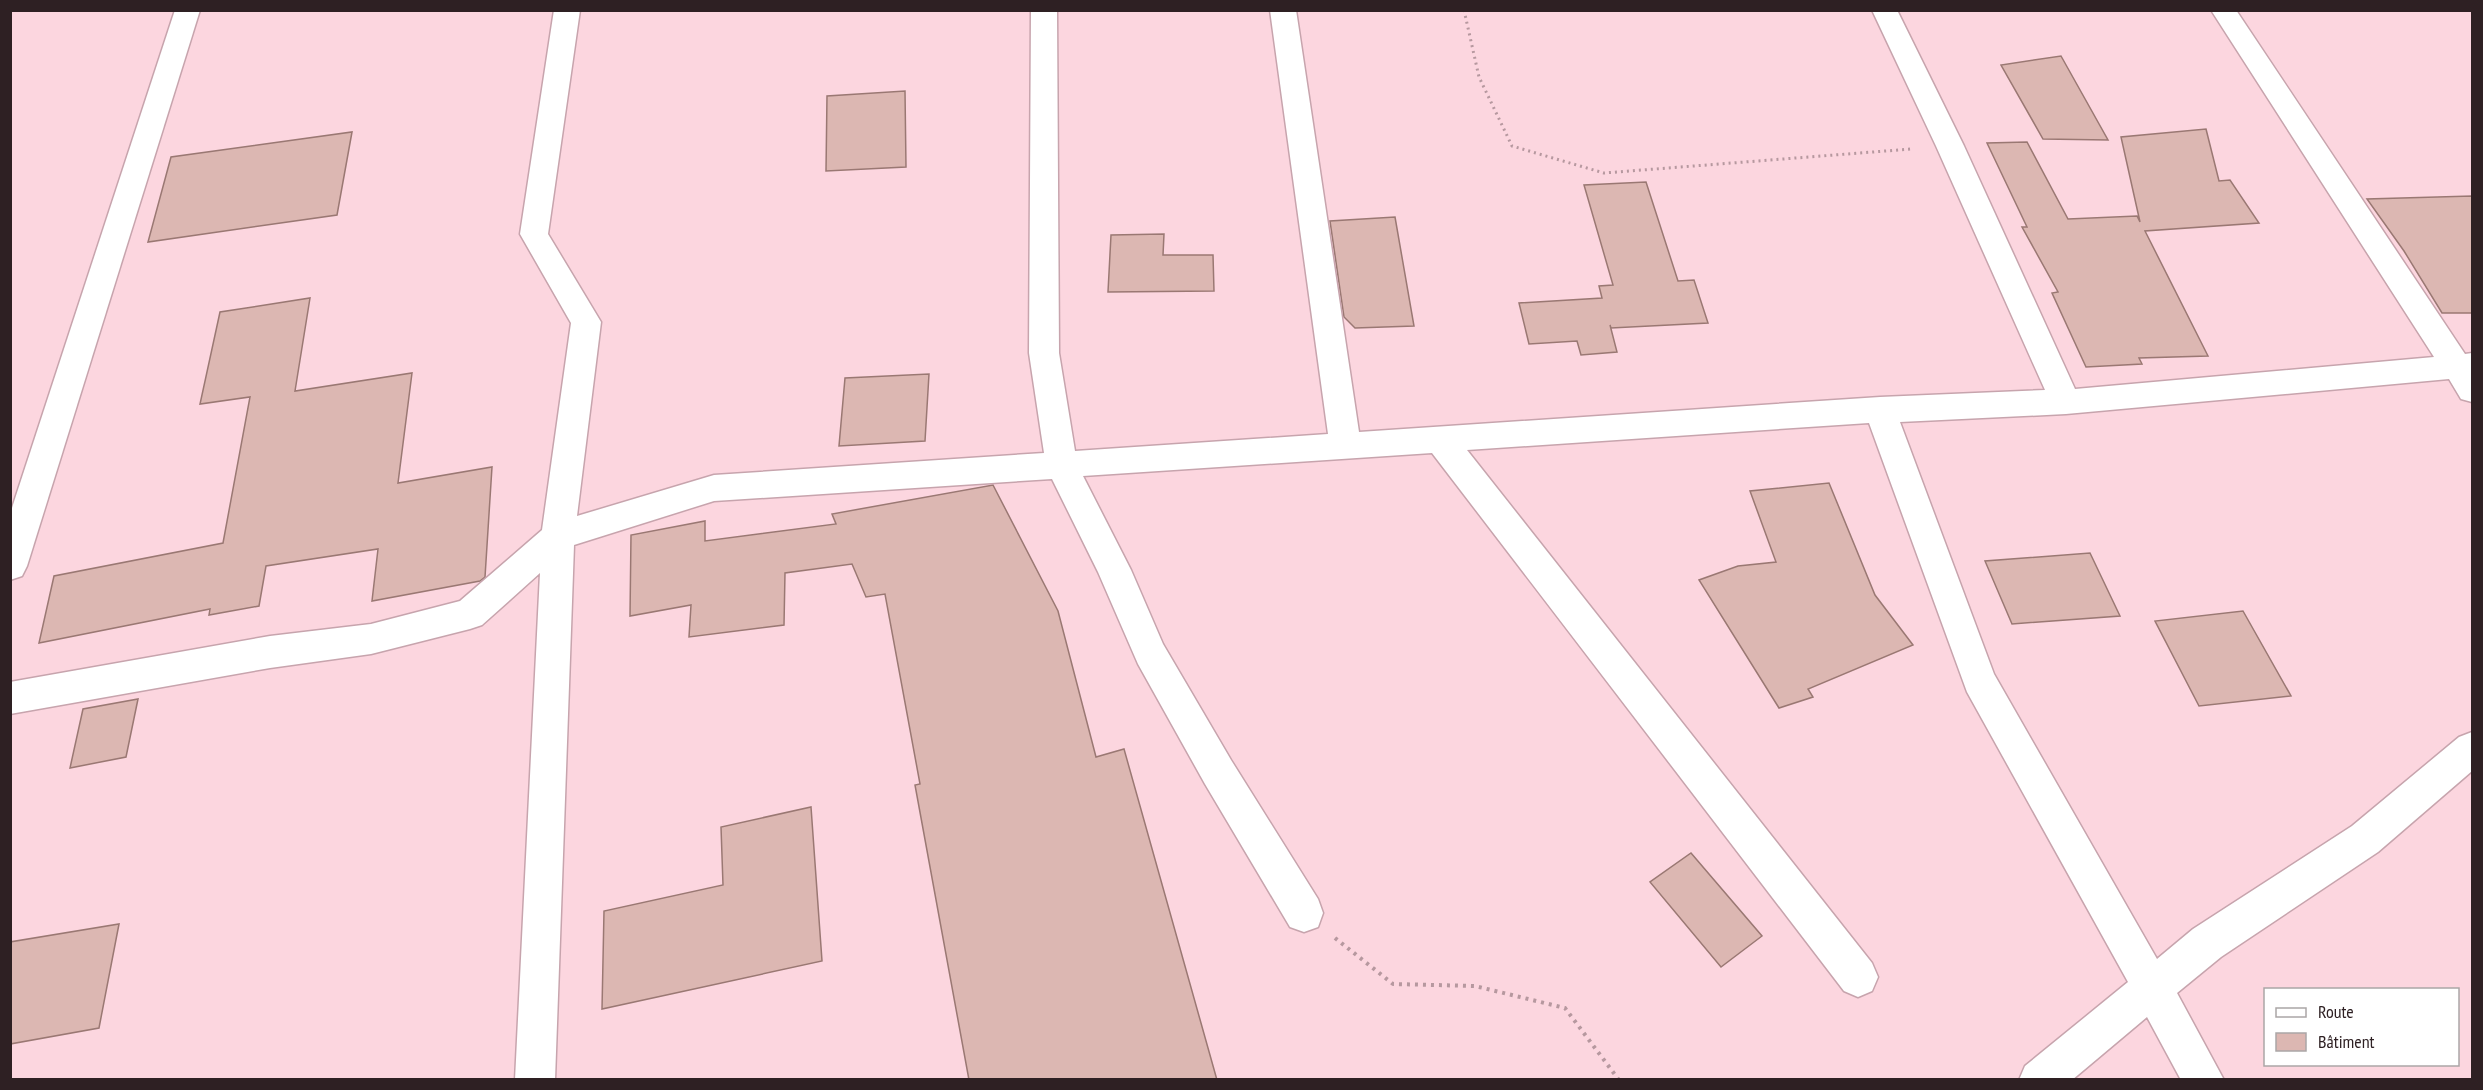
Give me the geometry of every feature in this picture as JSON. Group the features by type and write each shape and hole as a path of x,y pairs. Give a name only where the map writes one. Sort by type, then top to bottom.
{"street":[{"path":"10,566 188,10"},
{"path":"535,1080 558,536 586,322 534,234 567,10"},
{"path":"1044,10 1044,353 1062,466 1114,570 1150,652 1218,771 1304,913"},
{"path":"1283,10 1346,447"},
{"path":"1884,10 1950,146 2066,402"},
{"path":"2223,10 2467,373"},
{"path":"10,698 270,652 371,639 470,614 558,536 714,488 1880,410 2066,402 2328,380 2467,373"},
{"path":"1880,410 1979,681 2204,1080"},
{"path":"1440,440 1858,977"},
{"path":"2039,1080 2207,943 2365,839 2472,749"}],"path":[{"path":"1464,10 1479,77 1512,146 1604,173 1950,146"},
{"path":"1304,913 1393,984 1475,986 1565,1008 1619,1080"}],"building":[{"path":"2061,56 2108,140 2043,139 2001,65"},
{"path":"905,91 906,167 826,171 827,96"},
{"path":"2206,129 2219,181 2230,180 2259,223 2145,231 2208,356 2139,358 2142,364 2086,367 2052,293 2058,292 2022,227 2027,227 1987,143 2027,142 2068,219 2137,216 2140,222 2121,137"},
{"path":"352,132 337,215 148,242 171,157"},
{"path":"1646,182 1678,281 1694,280 1708,323 1611,328 1610,325 1617,352 1581,355 1577,341 1529,344 1519,303 1602,298 1599,286 1613,285 1584,185"},
{"path":"2472,196 2472,313 2442,313 2404,251 2367,199"},
{"path":"1395,217 1414,326 1355,328 1344,317 1330,221"},
{"path":"1164,234 1163,255 1213,255 1214,291 1108,292 1111,235"},
{"path":"310,298 295,391 412,373 398,483 492,467 485,577 480,581 372,601 378,549 266,566 259,606 209,615 210,609 39,643 54,576 223,543 250,397 200,404 220,312"},
{"path":"929,374 925,441 839,446 845,378"},
{"path":"1829,483 1875,595 1913,645 1808,689 1813,697 1779,708 1699,580 1738,566 1776,562 1750,491"},
{"path":"993,485 1058,611 1096,757 1124,749 1217,1080 969,1080 915,785 920,784 885,594 866,597 852,564 785,573 784,625 689,637 691,605 630,616 631,535 705,521 705,541 836,524 832,514"},
{"path":"2090,553 2120,616 2012,624 1985,561"},
{"path":"2243,611 2291,696 2199,706 2155,621"},
{"path":"138,699 126,757 70,768 83,709"},
{"path":"811,807 822,961 602,1009 604,911 723,885 721,827"},
{"path":"1691,853 1762,936 1721,967 1650,882"},
{"path":"119,924 99,1028 10,1044 10,942"}]}
